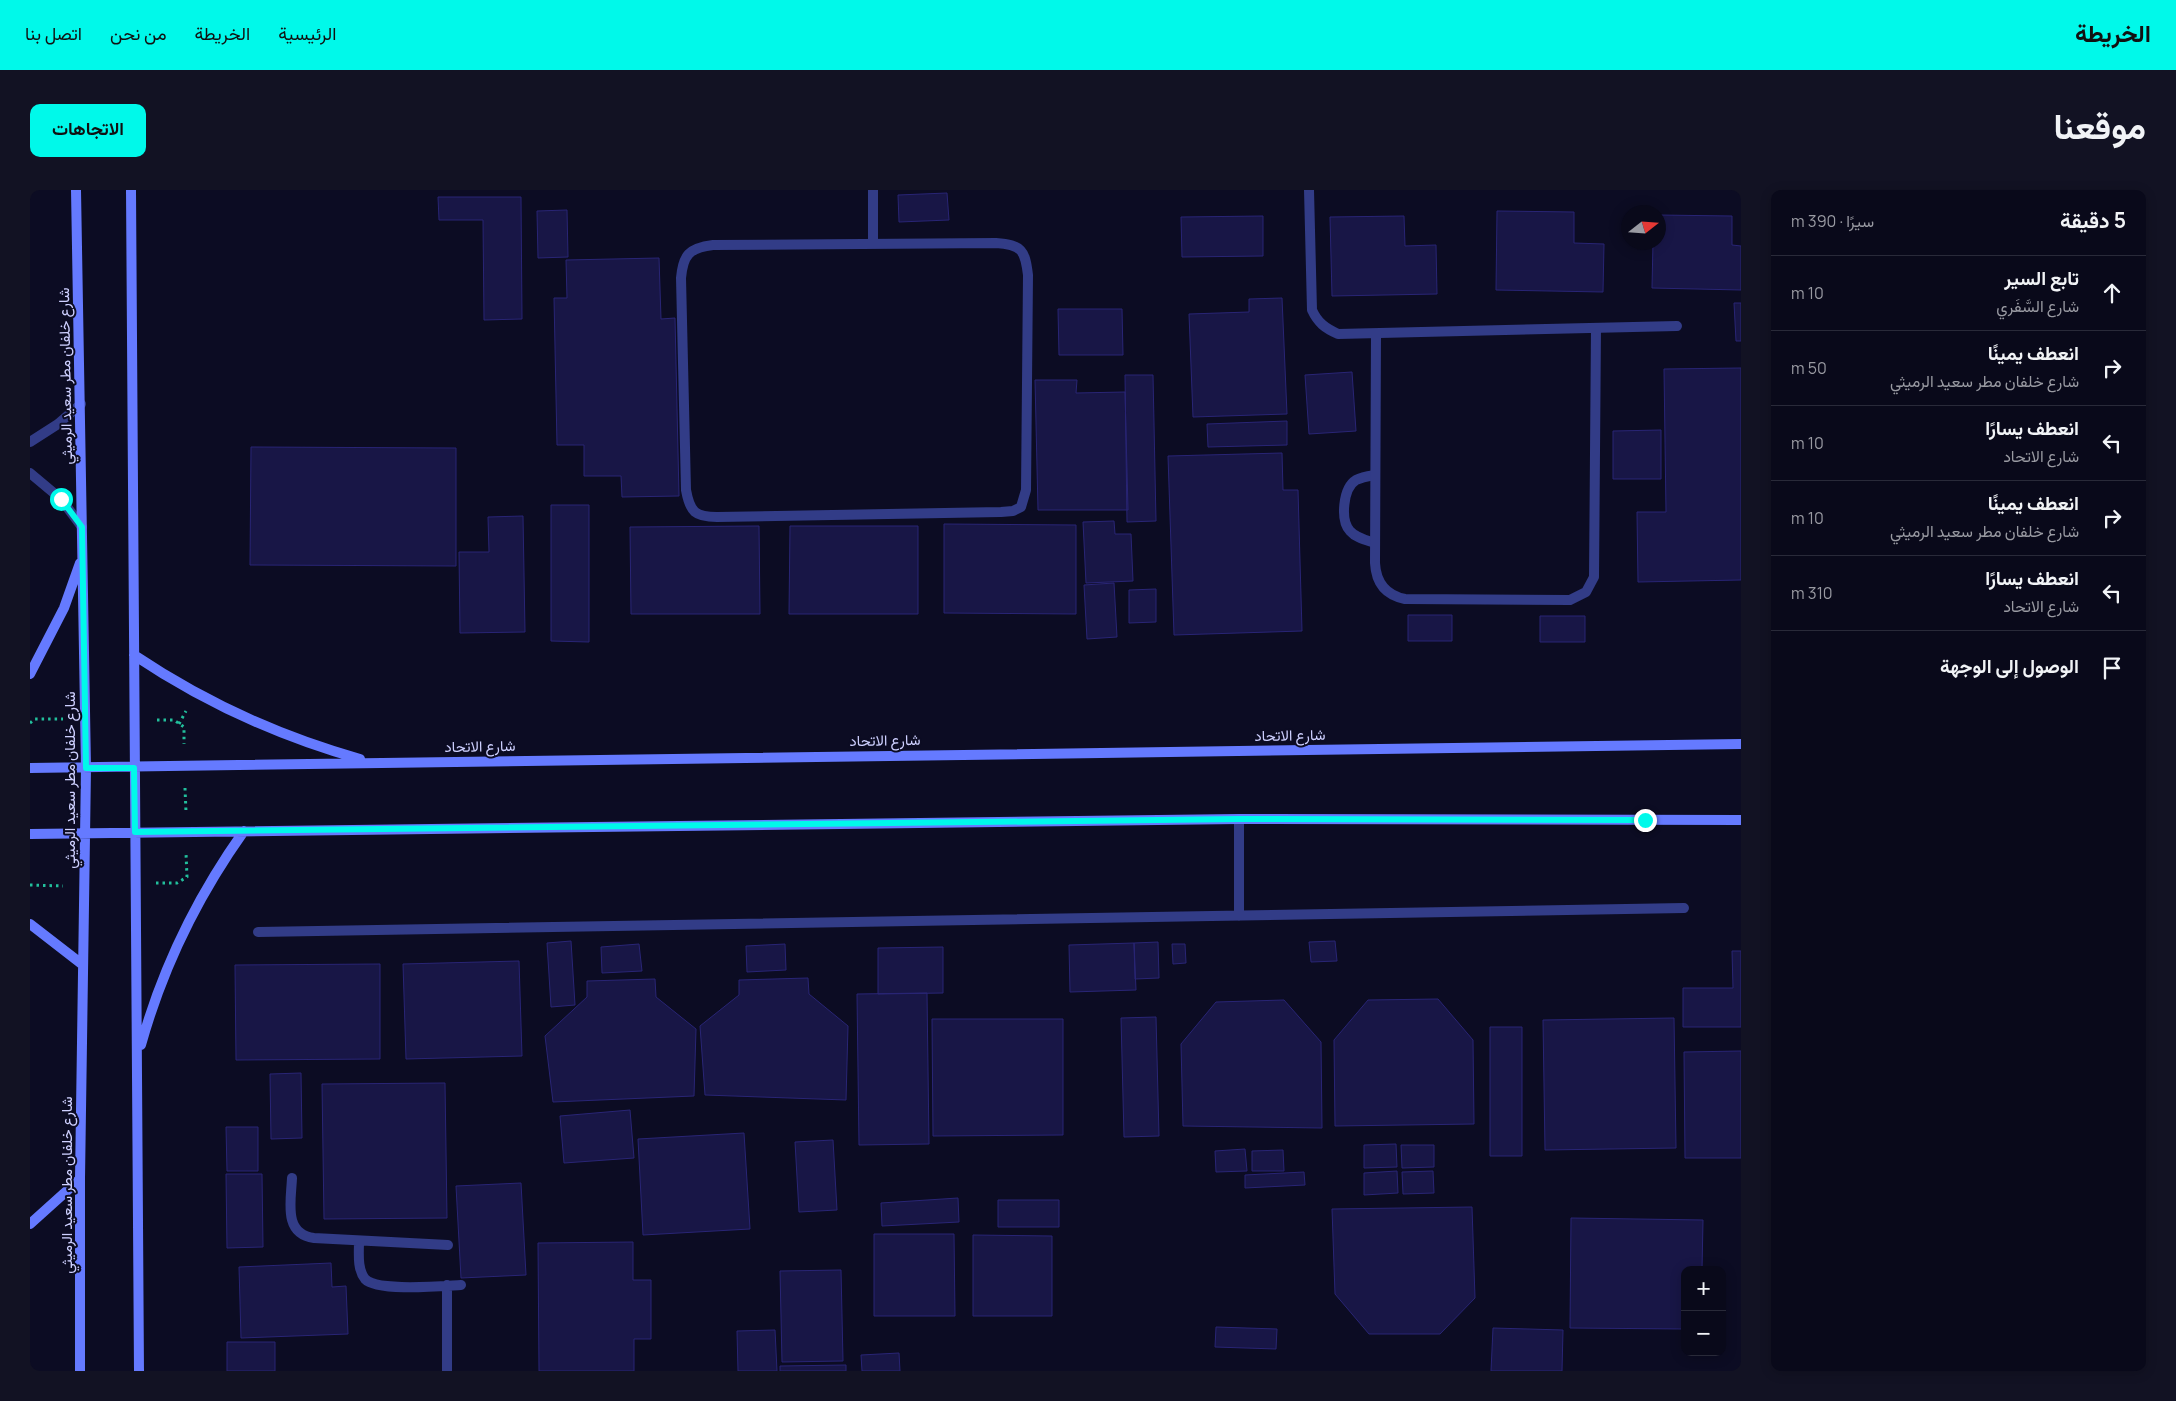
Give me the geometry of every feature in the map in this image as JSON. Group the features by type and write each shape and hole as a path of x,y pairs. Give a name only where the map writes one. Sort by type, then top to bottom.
{"main road":[{"name":"شارع خلفان مطر سعيد الرميثي","path":"76,190 86,768 80,1179 80,1371"},
{"path":"132,191 139,1371"},
{"path":"30,674 64,608 83,558"},
{"path":"134,655 196,694 252,722 310,745 370,762"},
{"name":"شارع الاتحاد","path":"30,768 1741,744"},
{"path":"30,834 1239,819 1741,820"},
{"path":"137,1058 153,1002 174,949 200,897 244,831"},
{"path":"30,924 83,964"},
{"path":"30,1224 80,1179"}],"street":[{"path":"873,190 873,244"},
{"path":"1309,190 1312,310 1318,321 1327,329 1338,334 1677,326"},
{"path":"996,242 1020,248 1026,259 1028,275 1026,490 1021,507 1013,511 1002,512 727,517 704,517 694,512 688,502 686,490 681,288 682,263 689,252 700,247 713,245 873,244 996,242"},
{"path":"1376,334 1375,572 1382,587 1396,597 1570,600 1586,592 1591,585 1595,568 1596,328"},
{"path":"30,442 58,424 81,404"},
{"path":"30,473 61,499 82,527"},
{"path":"1375,544 1351,533 1347,527 1345,513 1348,489 1352,484 1357,479 1376,475"},
{"path":"1239,819 1239,916"},
{"path":"258,932 1684,908"},
{"path":"292,1178 292,1224 300,1235 314,1238 448,1245"},
{"path":"359,1241 361,1272 370,1283 384,1286 461,1285"},
{"path":"448,1285 448,1371"}],"path":[{"path":"30,715 35,719"}],"building":[{"path":"947,193 949,220 899,222 898,195"},
{"path":"438,197 521,197 522,319 484,320 483,220 439,220"},
{"path":"567,210 568,257 538,258 537,211"},
{"path":"1497,211 1574,212 1574,243 1604,244 1603,292 1496,290"},
{"path":"1666,215 1732,216 1732,245 1741,246 1741,290 1652,288 1653,250 1666,250"},
{"path":"1263,216 1263,256 1182,257 1181,217"},
{"path":"1404,216 1405,246 1436,245 1437,294 1332,296 1330,217"},
{"path":"659,258 661,319 675,318 679,496 622,497 621,476 584,476 584,445 557,445 554,298 567,298 566,260"},
{"path":"1282,298 1287,414 1193,417 1189,314 1249,312 1249,299"},
{"path":"1734,303 1741,303 1741,341 1736,341"},
{"path":"1058,309 1122,309 1123,355 1059,355"},
{"path":"1741,368 1741,580 1638,582 1637,512 1666,512 1664,369"},
{"path":"1352,372 1356,431 1309,434 1305,375"},
{"path":"1125,375 1153,375 1156,521 1127,522"},
{"path":"1035,380 1077,380 1076,393 1125,392 1128,510 1038,510"},
{"path":"1287,421 1287,445 1208,447 1207,424"},
{"path":"1661,430 1661,479 1613,479 1613,431"},
{"path":"251,447 456,448 456,566 250,565"},
{"path":"1282,453 1283,490 1298,490 1302,631 1174,635 1168,456"},
{"path":"551,505 589,505 589,642 551,641"},
{"path":"523,516 525,632 460,633 459,552 489,552 488,517"},
{"path":"1114,521 1115,534 1131,534 1133,581 1086,583 1083,522"},
{"path":"944,524 1076,525 1076,614 944,613"},
{"path":"759,526 760,614 631,614 630,527"},
{"path":"790,526 918,526 918,614 789,614"},
{"path":"1114,583 1117,637 1087,639 1084,585"},
{"path":"1156,589 1156,622 1129,623 1129,590"},
{"path":"1408,615 1452,615 1452,641 1408,641"},
{"path":"1540,616 1585,616 1585,642 1540,642"},
{"path":"571,941 575,1005 551,1007 547,943"},
{"path":"1335,941 1337,961 1311,962 1309,942"},
{"path":"1158,942 1159,978 1135,979 1134,943"},
{"path":"1134,943 1136,990 1070,992 1069,945"},
{"path":"639,944 642,971 602,973 601,947"},
{"path":"785,944 786,970 747,972 746,946"},
{"path":"1172,944 1185,944 1186,963 1173,964"},
{"path":"943,947 943,993 878,994 878,948"},
{"path":"1732,951 1741,951 1741,1027 1683,1027 1683,988 1733,988"},
{"path":"519,961 522,1056 406,1059 403,964"},
{"path":"380,964 380,1059 236,1060 235,965"},
{"path":"808,978 809,994 848,1026 846,1100 705,1095 700,1026 739,995 739,980"},
{"path":"655,979 656,997 696,1029 694,1096 553,1102 545,1036 587,997 587,981"},
{"path":"927,993 929,1144 859,1145 857,994"},
{"path":"1438,999 1473,1040 1474,1124 1335,1126 1334,1040 1368,1000"},
{"path":"1284,1000 1321,1042 1322,1128 1183,1126 1181,1044 1216,1002"},
{"path":"1156,1017 1159,1136 1124,1137 1121,1018"},
{"path":"1674,1018 1676,1148 1545,1150 1543,1020"},
{"path":"932,1019 1063,1019 1063,1135 933,1136"},
{"path":"1490,1027 1522,1027 1522,1156 1490,1156"},
{"path":"1741,1051 1741,1158 1685,1158 1684,1052"},
{"path":"301,1073 302,1138 271,1139 270,1074"},
{"path":"445,1083 447,1218 324,1219 322,1084"},
{"path":"630,1110 634,1158 564,1163 560,1116"},
{"path":"226,1127 258,1127 258,1171 227,1171"},
{"path":"744,1133 750,1229 643,1235 638,1139"},
{"path":"833,1140 837,1210 799,1212 795,1142"},
{"path":"1396,1144 1397,1167 1364,1168 1364,1145"},
{"path":"1401,1145 1434,1145 1434,1167 1402,1168"},
{"path":"1245,1149 1247,1171 1216,1172 1215,1151"},
{"path":"1283,1150 1284,1171 1252,1171 1252,1151"},
{"path":"1397,1171 1398,1193 1364,1195 1364,1173"},
{"path":"1433,1171 1434,1193 1403,1194 1402,1172"},
{"path":"1304,1172 1305,1185 1245,1188 1245,1175"},
{"path":"226,1174 262,1174 263,1247 227,1248"},
{"path":"521,1183 526,1275 461,1278 456,1186"},
{"path":"958,1198 959,1222 882,1226 881,1203"},
{"path":"998,1200 1059,1200 1059,1227 998,1227"},
{"path":"1472,1207 1475,1298 1440,1334 1369,1334 1335,1294 1332,1209"},
{"path":"1571,1218 1703,1220 1702,1266 1681,1266 1681,1329 1570,1328"},
{"path":"874,1234 954,1234 955,1316 874,1316"},
{"path":"973,1235 1052,1236 1052,1316 973,1316"},
{"path":"633,1242 633,1280 651,1280 651,1339 634,1339 634,1371 539,1371 538,1243"},
{"path":"331,1263 332,1287 346,1286 348,1334 241,1338 239,1267"},
{"path":"841,1270 843,1361 782,1362 780,1271"},
{"path":"1216,1327 1277,1329 1276,1349 1215,1347"},
{"path":"1493,1328 1563,1330 1562,1371 1491,1371"},
{"path":"775,1330 777,1371 738,1371 737,1331"},
{"path":"227,1342 275,1342 275,1371 227,1371"},
{"path":"899,1353 900,1371 862,1371 861,1355"},
{"path":"846,1365 846,1371 780,1371 780,1366"}],"route":[{"path":"61,499 82,527 86,768 134,768 135,832 1239,819 1645,820"}]}
